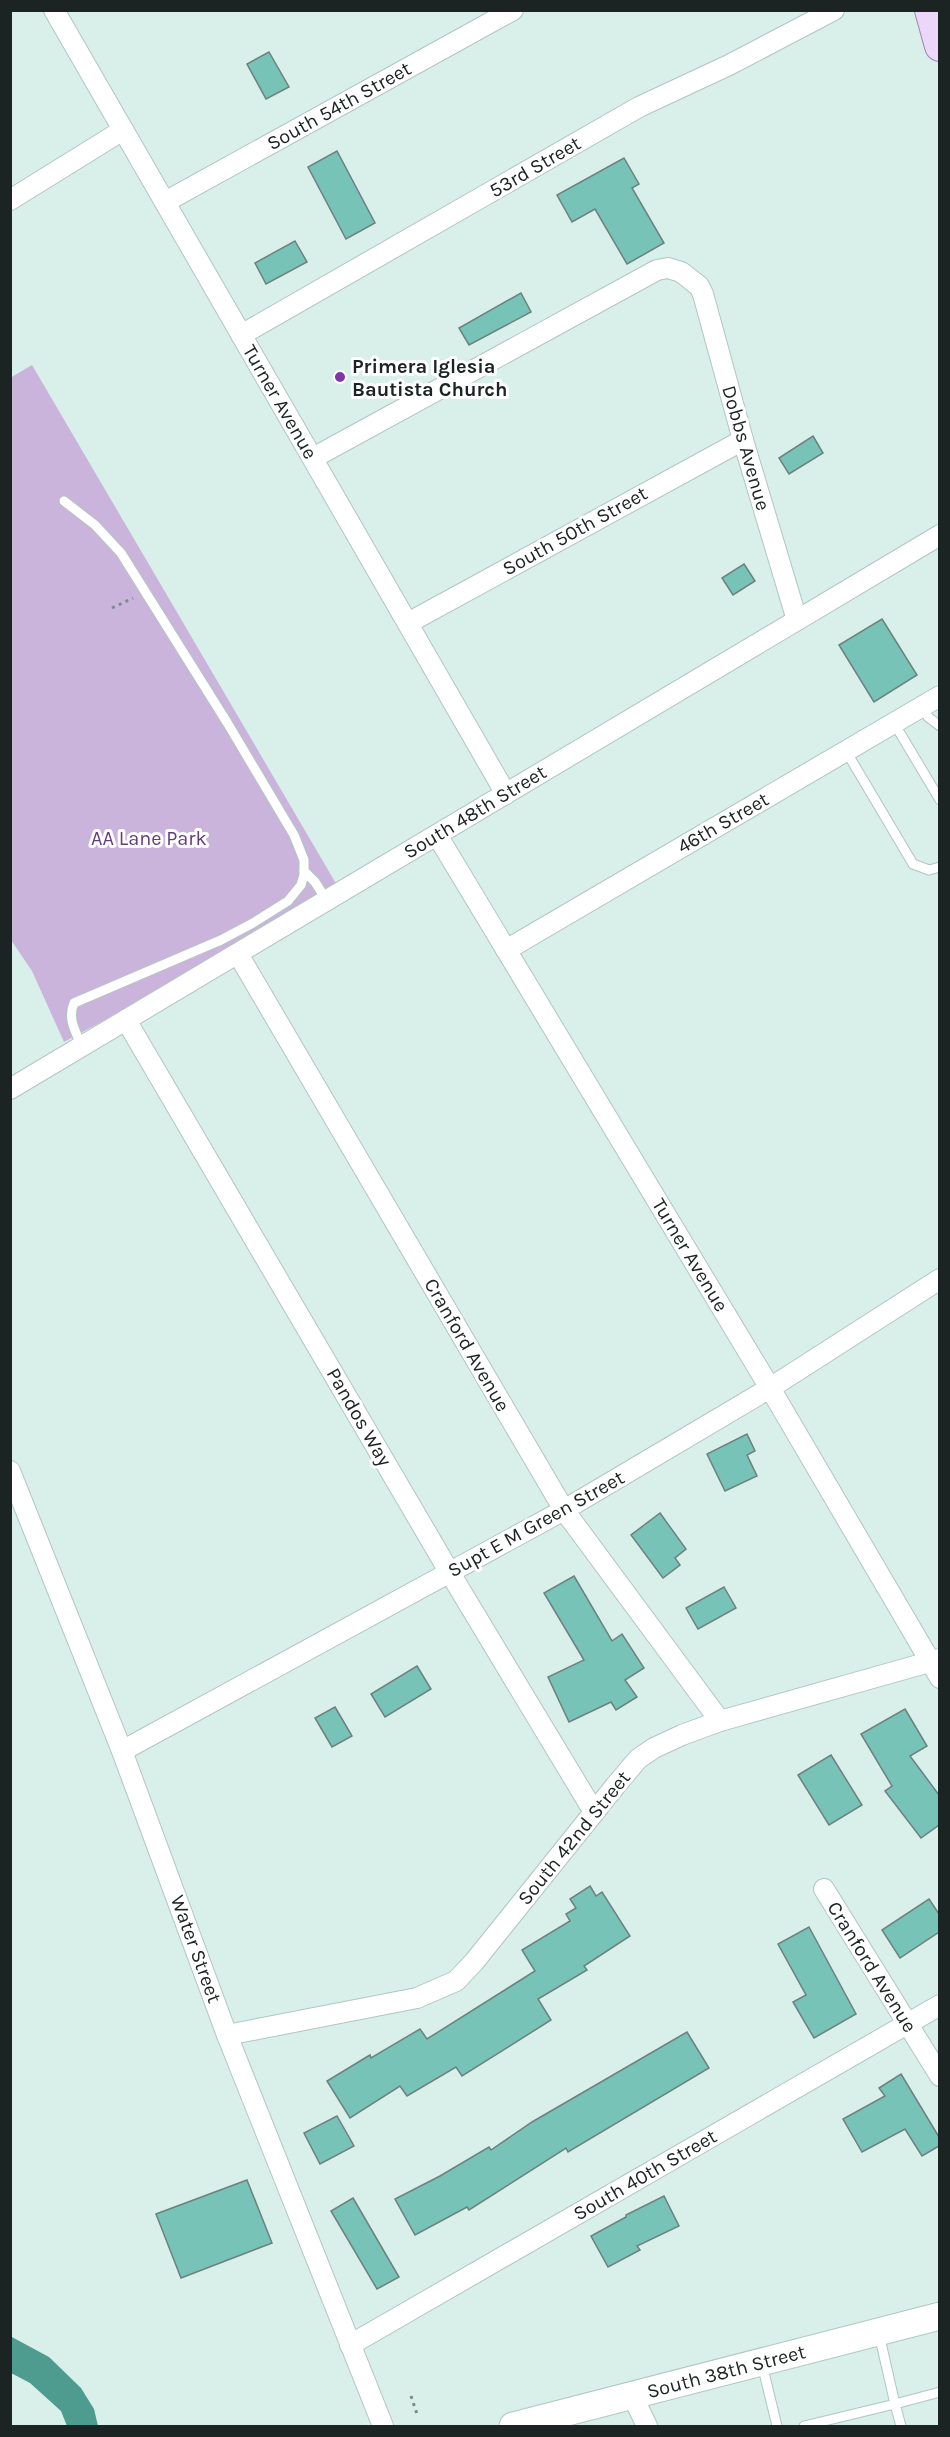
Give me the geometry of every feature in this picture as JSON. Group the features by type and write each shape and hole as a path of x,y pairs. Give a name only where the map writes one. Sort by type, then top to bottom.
{"main road":[{"path":"930,10 939,46"},
{"name":"South 38th Street","path":"513,2427 939,2316"}],"street":[{"name":"Turner Avenue","path":"54,10 507,794"},
{"name":"South 54th Street","path":"165,202 513,10"},
{"name":"53rd Street","path":"241,334 639,107 729,65 834,10"},
{"path":"10,200 123,130"},
{"name":"Dobbs Avenue","path":"313,458 657,270 668,268 681,272 699,286 709,311 743,440 797,620"},
{"name":"South 50th Street","path":"408,622 743,440"},
{"name":"South 48th Street","path":"10,1089 939,535"},
{"name":"46th Street","path":"506,950 931,701"},
{"name":"Turner Avenue","path":"437,835 936,1666"},
{"name":"Cranford Avenue","path":"238,954 564,1510 720,1721"},
{"name":"Pandos Way","path":"126,1020 450,1572 594,1812"},
{"name":"Supt E M Green Street","path":"122,1751 564,1510 770,1388 939,1279"},
{"name":"Water Street","path":"10,1471 122,1751 227,2035 383,2427"},
{"name":"South 42nd Street","path":"227,2035 417,1998 456,1981 474,1962 638,1759 654,1748 720,1721 936,1666"},
{"name":"Cranford Avenue","path":"824,1889 939,2076"},
{"name":"South 40th Street","path":"350,2345 939,2006"},
{"path":"632,2395 647,2427"}],"lane":[{"path":"64,501 95,525 121,553 228,724 294,835 304,860 301,885 296,893 278,909 221,940 74,1003 70,1012 71,1020 82,1047"},
{"path":"931,701 928,717 939,726"},
{"path":"894,723 939,800"},
{"path":"846,751 913,864 929,870 939,867"},
{"path":"304,871 315,882 327,901"},
{"path":"878,2332 901,2427"},
{"path":"761,2362 777,2427"},
{"path":"804,2427 939,2392"}],"path":[{"path":"112,608 145,592"},
{"path":"411,2396 418,2417"}],"green space":[{"name":"AA Lane Park","path":"32,365 341,892 64,1042 32,971 11,940 10,378"}],"shaded area":[{"path":"10,2336 49,2357 81,2388 94,2409 98,2426 67,2426 61,2411 30,2383 11,2373"}],"building":[{"path":"269,52 289,87 266,99 247,64"},
{"path":"337,151 375,223 346,239 308,167"},
{"path":"624,158 639,184 632,188 664,243 627,264 595,209 572,222 557,195"},
{"path":"295,241 307,262 266,284 255,263"},
{"path":"521,293 531,312 469,345 459,328"},
{"path":"813,436 823,453 789,474 779,458"},
{"path":"744,564 755,581 733,595 722,578"},
{"path":"882,619 917,675 874,702 839,645"},
{"path":"747,1434 755,1451 747,1455 757,1476 725,1491 707,1454"},
{"path":"660,1513 686,1549 675,1558 680,1565 663,1578 631,1535"},
{"path":"574,1576 612,1641 622,1634 644,1668 625,1680 637,1697 616,1710 611,1702 569,1722 548,1677 584,1660 544,1593"},
{"path":"724,1587 736,1608 698,1629 686,1608"},
{"path":"417,1666 431,1689 385,1717 371,1694"},
{"path":"335,1707 352,1736 332,1747 315,1718"},
{"path":"905,1709 927,1746 910,1756 939,1795 939,1825 921,1838 885,1791 892,1786 861,1734"},
{"path":"831,1755 862,1805 829,1825 798,1775"},
{"path":"590,1886 596,1896 602,1892 630,1936 584,1966 587,1970 538,1999 551,2020 462,2076 456,2067 407,2096 400,2086 350,2118 327,2081 420,2029 427,2039 535,1971 522,1950 570,1921 566,1914 576,1908 570,1899"},
{"path":"929,1899 939,1914 939,1932 900,1958 882,1930"},
{"path":"809,1927 856,2014 814,2038 793,2002 806,1995 778,1944"},
{"path":"687,2032 709,2068 568,2152 566,2148 469,2210 467,2207 415,2235 395,2199 489,2147 491,2150 532,2122"},
{"path":"901,2074 939,2137 939,2146 922,2156 905,2129 862,2152 843,2119 885,2096 879,2088"},
{"path":"337,2116 354,2146 320,2164 304,2133"},
{"path":"247,2180 272,2243 181,2278 156,2214"},
{"path":"664,2196 679,2226 637,2246 640,2250 608,2267 591,2236"},
{"path":"353,2198 399,2277 377,2289 331,2211"}],"place":[{"name":"Primera Iglesia Bautista Church","path":"340,377"}]}
